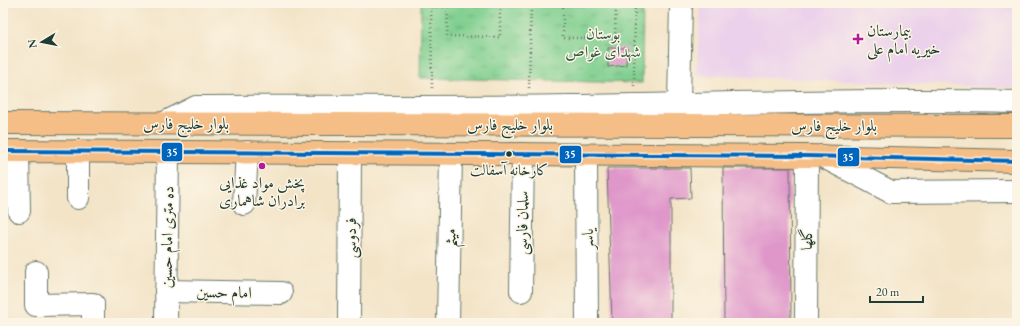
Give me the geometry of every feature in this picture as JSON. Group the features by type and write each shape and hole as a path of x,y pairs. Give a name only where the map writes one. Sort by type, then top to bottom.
{"main road":[{"name":"بلوار خلیج فارس","path":"3,123 1017,126"},
{"name":"بلوار خلیج فارس","path":"10,151 814,156 1017,161"}],"street":[{"path":"679,103 681,3"},
{"path":"164,123 196,107 559,106 679,103 942,101 1017,102"},
{"path":"10,151 19,211"},
{"path":"78,151 78,198"},
{"name":"ده متری امام حسین","path":"166,323 168,152"},
{"path":"244,204 247,152"},
{"name":"فردوسی","path":"349,323 350,153"},
{"name":"میثم","path":"448,323 451,154"},
{"name":"سلمان فارسی","path":"521,291 523,154"},
{"name":"یاسر","path":"586,155 587,323"},
{"path":"814,156 891,192 1017,192"},
{"name":"گلها","path":"806,323 814,156"},
{"path":"36,272 36,305 93,304 93,323"},
{"name":"امام حسین","path":"166,292 281,293"}],"path":[{"path":"431,3 432,106"},
{"path":"431,7 448,5 500,4 636,4 633,104"},
{"path":"448,5 447,36 500,37 500,4"},
{"path":"529,71 531,4"},
{"path":"563,4 563,38 615,38 616,4"}],"shaded area":[{"name":"بیمارستان خیریه امام علی","path":"701,3 1017,3 1017,88 696,75"}],"green space":[{"name":"بوستان شهدای غواص","path":"421,3 643,3 642,83 420,78"}],"building":[{"path":"608,48 627,48 626,65 608,67"},
{"path":"607,168 690,168 691,198 671,199 671,323 612,323"},
{"path":"723,168 790,168 791,323 724,323"}],"transit line":[{"name":"35","path":"3,151 807,156 1017,161"}],"place":[{"name":"بیمارستان خیریه امام علی","path":"858,39"},
{"name":"کارخانه آسفالت","path":"509,154"},
{"name":"پخش مواد غذایی برادران شاهماری","path":"262,166"}]}
